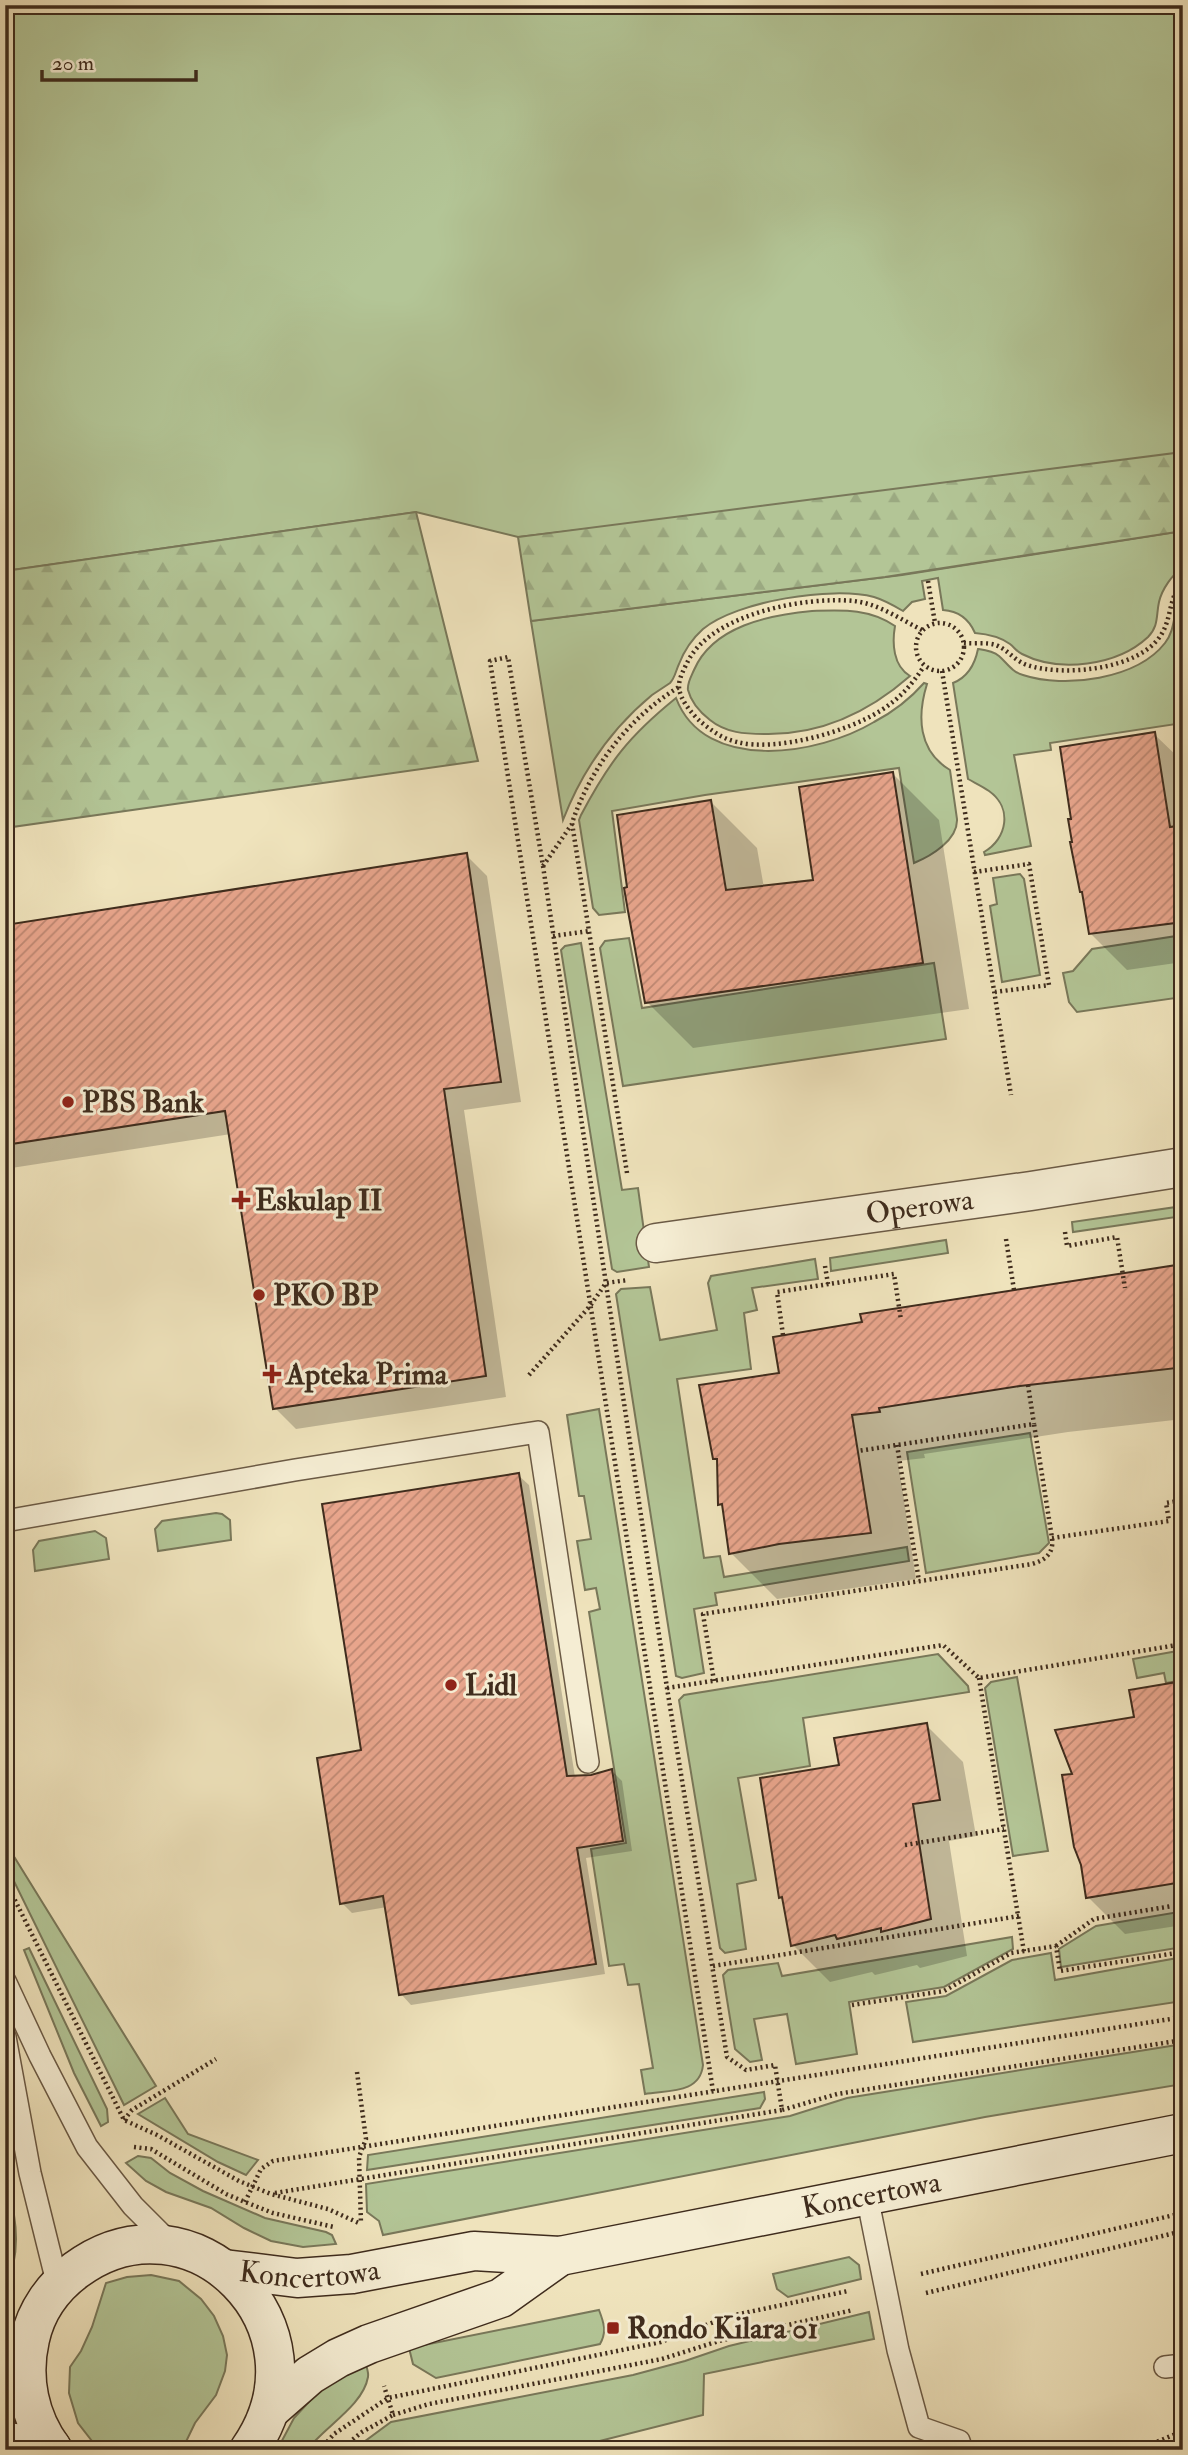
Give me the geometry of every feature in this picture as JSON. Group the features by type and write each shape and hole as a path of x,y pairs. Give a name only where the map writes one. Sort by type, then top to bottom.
{"street":[{"name":"Operowa","path":"656,1242 1031,1191 1183,1167"},
{"name":"Koncertowa","path":"224,2269 297,2278 352,2274 474,2251 560,2256 1183,2133"},
{"path":"52,2449 27,2394 26,2364 18,2339 58,2286 82,2265 111,2252 142,2245 174,2247 200,2256 224,2269 249,2293 270,2332 276,2375 270,2410 248,2450"},
{"name":"Koncertowa","path":"270,2410 310,2375 338,2358 369,2344 501,2298 560,2256"},
{"path":"5,2442 52,2449"}],"lane":[{"path":"5,1521 308,1468 538,1432 588,1762"},
{"path":"5,1981 87,2147 133,2206 174,2247"},
{"path":"5,2037 30,2173 58,2286"},
{"path":"867,2196 885,2293 919,2427 959,2441 962,2450"}],"path":[{"path":"964,643 995,645 1016,661 1043,670 1079,671 1117,664 1147,649 1162,635 1172,595 1183,580"},
{"path":"928,581 935,623"},
{"path":"922,630 880,607 854,601 775,607 709,634 694,649 683,671 679,687 685,703 715,734 738,743 784,743 832,732 878,712 911,686 924,666"},
{"path":"935,623 950,625 962,636 964,643 961,659 948,670 942,671 924,666 916,652 915,643 922,630 935,623"},
{"path":"713,2091 490,661 508,657 543,866 667,1688 727,2057 746,2070 775,2065 782,2110"},
{"path":"942,671 1011,1096"},
{"path":"543,866 572,823 589,780 601,762 629,727 663,697 679,687"},
{"path":"572,823 627,1172"},
{"path":"974,872 1030,864 1049,985 995,992"},
{"path":"553,936 589,931"},
{"path":"1064,1226 1067,1245 1117,1237 1125,1288"},
{"path":"1006,1238 1014,1290"},
{"path":"783,1335 777,1292 894,1273 901,1320"},
{"path":"529,1375 590,1306 606,1283"},
{"path":"714,1681 703,1614 1043,1561 1051,1553 1052,1538 1028,1385"},
{"path":"858,1451 1034,1424"},
{"path":"897,1445 919,1581"},
{"path":"1052,1538 1169,1521 1166,1503 1183,1500"},
{"path":"979,1678 1183,1644"},
{"path":"667,1688 943,1645 979,1678 1024,1952"},
{"path":"905,1845 1004,1829"},
{"path":"5,1880 124,2120 251,2186 328,2210 369,2230"},
{"path":"852,2005 944,1991 1012,1953 1056,1946 1094,1919 1172,1906"},
{"path":"713,1966 1019,1916"},
{"path":"1056,1946 1060,1971 1183,1952"},
{"path":"245,2202 261,2169 273,2161 1183,2017"},
{"path":"271,2194 782,2110 851,2092 1183,2040"},
{"path":"124,2120 132,2110 216,2059"},
{"path":"356,2072 366,2139 359,2157 361,2224"},
{"path":"393,2414 429,2404 662,2359 885,2293 1183,2213"},
{"path":"320,2450 334,2434 388,2398 661,2342 730,2316 885,2293 1183,2231"},
{"path":"1137,2450 1183,2431"}],"green space":[{"path":"5,5 1183,5 1183,460 518,537 416,512 5,571"},
{"path":"1183,452 1183,531 885,577 531,621 518,537"},
{"path":"416,512 478,761 5,828 5,571"},
{"path":"1183,531 1183,567 1171,578 1162,592 1152,633 1120,655 1087,664 1070,665 1037,660 1020,653 1002,639 975,633 962,617 943,610 938,578 922,581 925,599 912,602 903,611 874,597 834,593 786,598 718,619 692,641 670,683 637,708 599,752 579,785 563,820 531,621 902,575"},
{"path":"1183,593 1183,723 1050,743 1051,750 1014,755 1031,846 985,855 984,852 998,839 1002,831 1004,814 997,798 968,779 953,683 970,669 978,649 997,654 1019,674 1040,679 1079,681 1119,673 1153,655 1165,643"},
{"path":"812,611 865,613 895,626 894,647 897,660 904,672 910,676 861,710 824,726 805,730 765,734 736,732 716,724 700,711 689,694 688,685 703,655 714,643 728,633 761,620"},
{"path":"924,683 927,684 921,720 923,732 931,753 950,770 957,819 953,834 935,852 914,863 899,768 705,795 612,811 625,912 599,915 593,908 579,820 591,796 621,751 676,698 691,722 711,738 737,748 765,751 795,749 851,734 894,709"},
{"path":"1020,874 1024,879 1040,975 1002,982 990,906 997,904 993,878"},
{"path":"1183,935 1183,997 1077,1012 1069,1002 1063,973 1073,971 1092,949"},
{"path":"629,938 642,1008 934,963 946,1039 623,1086 600,948 605,941"},
{"path":"581,943 622,1190 638,1188 649,1267 617,1272 612,1269 561,950 565,946"},
{"path":"1183,1206 1183,1216 1073,1232 1072,1222"},
{"path":"946,1240 948,1253 831,1271 830,1258"},
{"path":"815,1259 818,1279 752,1288 757,1310 744,1313 751,1369 677,1379 704,1558 720,1556 724,1577 907,1547 909,1561 715,1593 717,1605 694,1609 704,1673 682,1678 676,1676 616,1294 621,1289 650,1287 660,1340 717,1330 708,1283 711,1276"},
{"path":"599,1409 703,2065 701,2074 689,2086 645,2094 641,2070 653,2068 639,1984 628,1985 624,1964 609,1966 591,1849 626,1843 589,1612 600,1609 596,1588 585,1590 577,1541 591,1539 584,1496 579,1496 567,1415"},
{"path":"1030,1433 1049,1543 1039,1553 926,1573 907,1452"},
{"path":"216,1513 230,1520 231,1540 158,1551 155,1529 162,1521"},
{"path":"95,1531 106,1538 109,1559 35,1571 33,1550 39,1541"},
{"path":"1183,1650 1183,1680 1166,1683 1164,1673 1137,1678 1133,1659"},
{"path":"938,1654 968,1686 969,1692 803,1718 810,1766 738,1778 756,1880 737,1884 746,1949 725,1953 720,1948 679,1700 684,1695"},
{"path":"1017,1677 1048,1851 1013,1856 985,1688 991,1682"},
{"path":"5,1842 156,2086 124,2105 5,1863"},
{"path":"1183,1896 1183,1947 1061,1967 1059,1949 1096,1926 1179,1912 1177,1897"},
{"path":"1012,1937 1013,1949 944,1987 849,2002 857,2054 796,2064 787,2014 754,2019 762,2060 750,2062 735,2049 723,1975 728,1970 778,1963 782,1976"},
{"path":"29,1948 107,2109 108,2122 101,2126 74,2073 24,1950"},
{"path":"1051,1953 1055,1980 1183,1957 1183,2001 913,2042 906,2002 946,1996 1012,1960"},
{"path":"1183,2044 1183,2084 985,2117 383,2235 379,2221 367,2212 366,2184 790,2116 847,2098"},
{"path":"764,2092 765,2099 760,2108 367,2170 368,2155"},
{"path":"165,2098 188,2134 258,2160 246,2175 218,2162 138,2114"},
{"path":"138,2156 151,2158 170,2173 203,2191 265,2218 326,2232 332,2235 336,2244 303,2247 271,2241 211,2208 166,2192 146,2181 126,2163"},
{"path":"14,2215 16,2252 5,2288 5,2216"},
{"path":"849,2257 859,2265 861,2279 788,2297 777,2289 773,2274"},
{"path":"151,2275 179,2281 201,2299 214,2316 223,2336 227,2355 225,2371 216,2395 195,2423 182,2450 99,2450 78,2423 69,2393 70,2367 92,2327 106,2283 127,2277"},
{"path":"599,2310 604,2327 600,2344 436,2378 413,2364 409,2348"},
{"path":"869,2312 874,2339 704,2374 703,2415 564,2450 353,2450 391,2422 633,2375 729,2346"},
{"path":"365,2361 368,2377 365,2388 351,2407 307,2450 277,2450 294,2418 318,2392"}],"building":[{"path":"1155,732 1170,827 1183,825 1183,922 1089,934 1070,842 1068,819 1071,819 1060,747"},
{"path":"893,772 923,963 645,1003 624,888 627,887 617,815 711,800 726,890 813,880 799,787"},
{"path":"467,853 501,1082 444,1089 486,1376 273,1409 225,1111 5,1145 5,925"},
{"path":"1183,1264 1183,1362 1176,1363 1177,1368 1020,1386 879,1408 880,1412 852,1415 871,1533 779,1544 729,1554 722,1504 718,1505 717,1459 713,1459 699,1385 779,1373 773,1337 862,1322 860,1314"},
{"name":"Lidl","path":"519,1473 567,1776 591,1775 612,1769 623,1841 577,1848 596,1964 399,1995 383,1896 340,1904 317,1758 361,1750 322,1504"},
{"path":"1183,1681 1183,1882 1086,1898 1062,1775 1072,1774 1055,1730 1134,1717 1129,1690"},
{"path":"927,1723 940,1800 913,1804 931,1919 881,1932 881,1928 837,1939 835,1935 791,1946 782,1897 779,1898 760,1778 839,1765 834,1738"}],"place":[{"name":"PBS Bank","path":"68,1102"},
{"name":"Eskulap II","path":"241,1200"},
{"name":"PKO BP","path":"259,1295"},
{"name":"Apteka Prima","path":"272,1374"},
{"name":"Lidl","path":"451,1685"},
{"name":"Rondo Kilara 01","path":"613,2328"}]}
